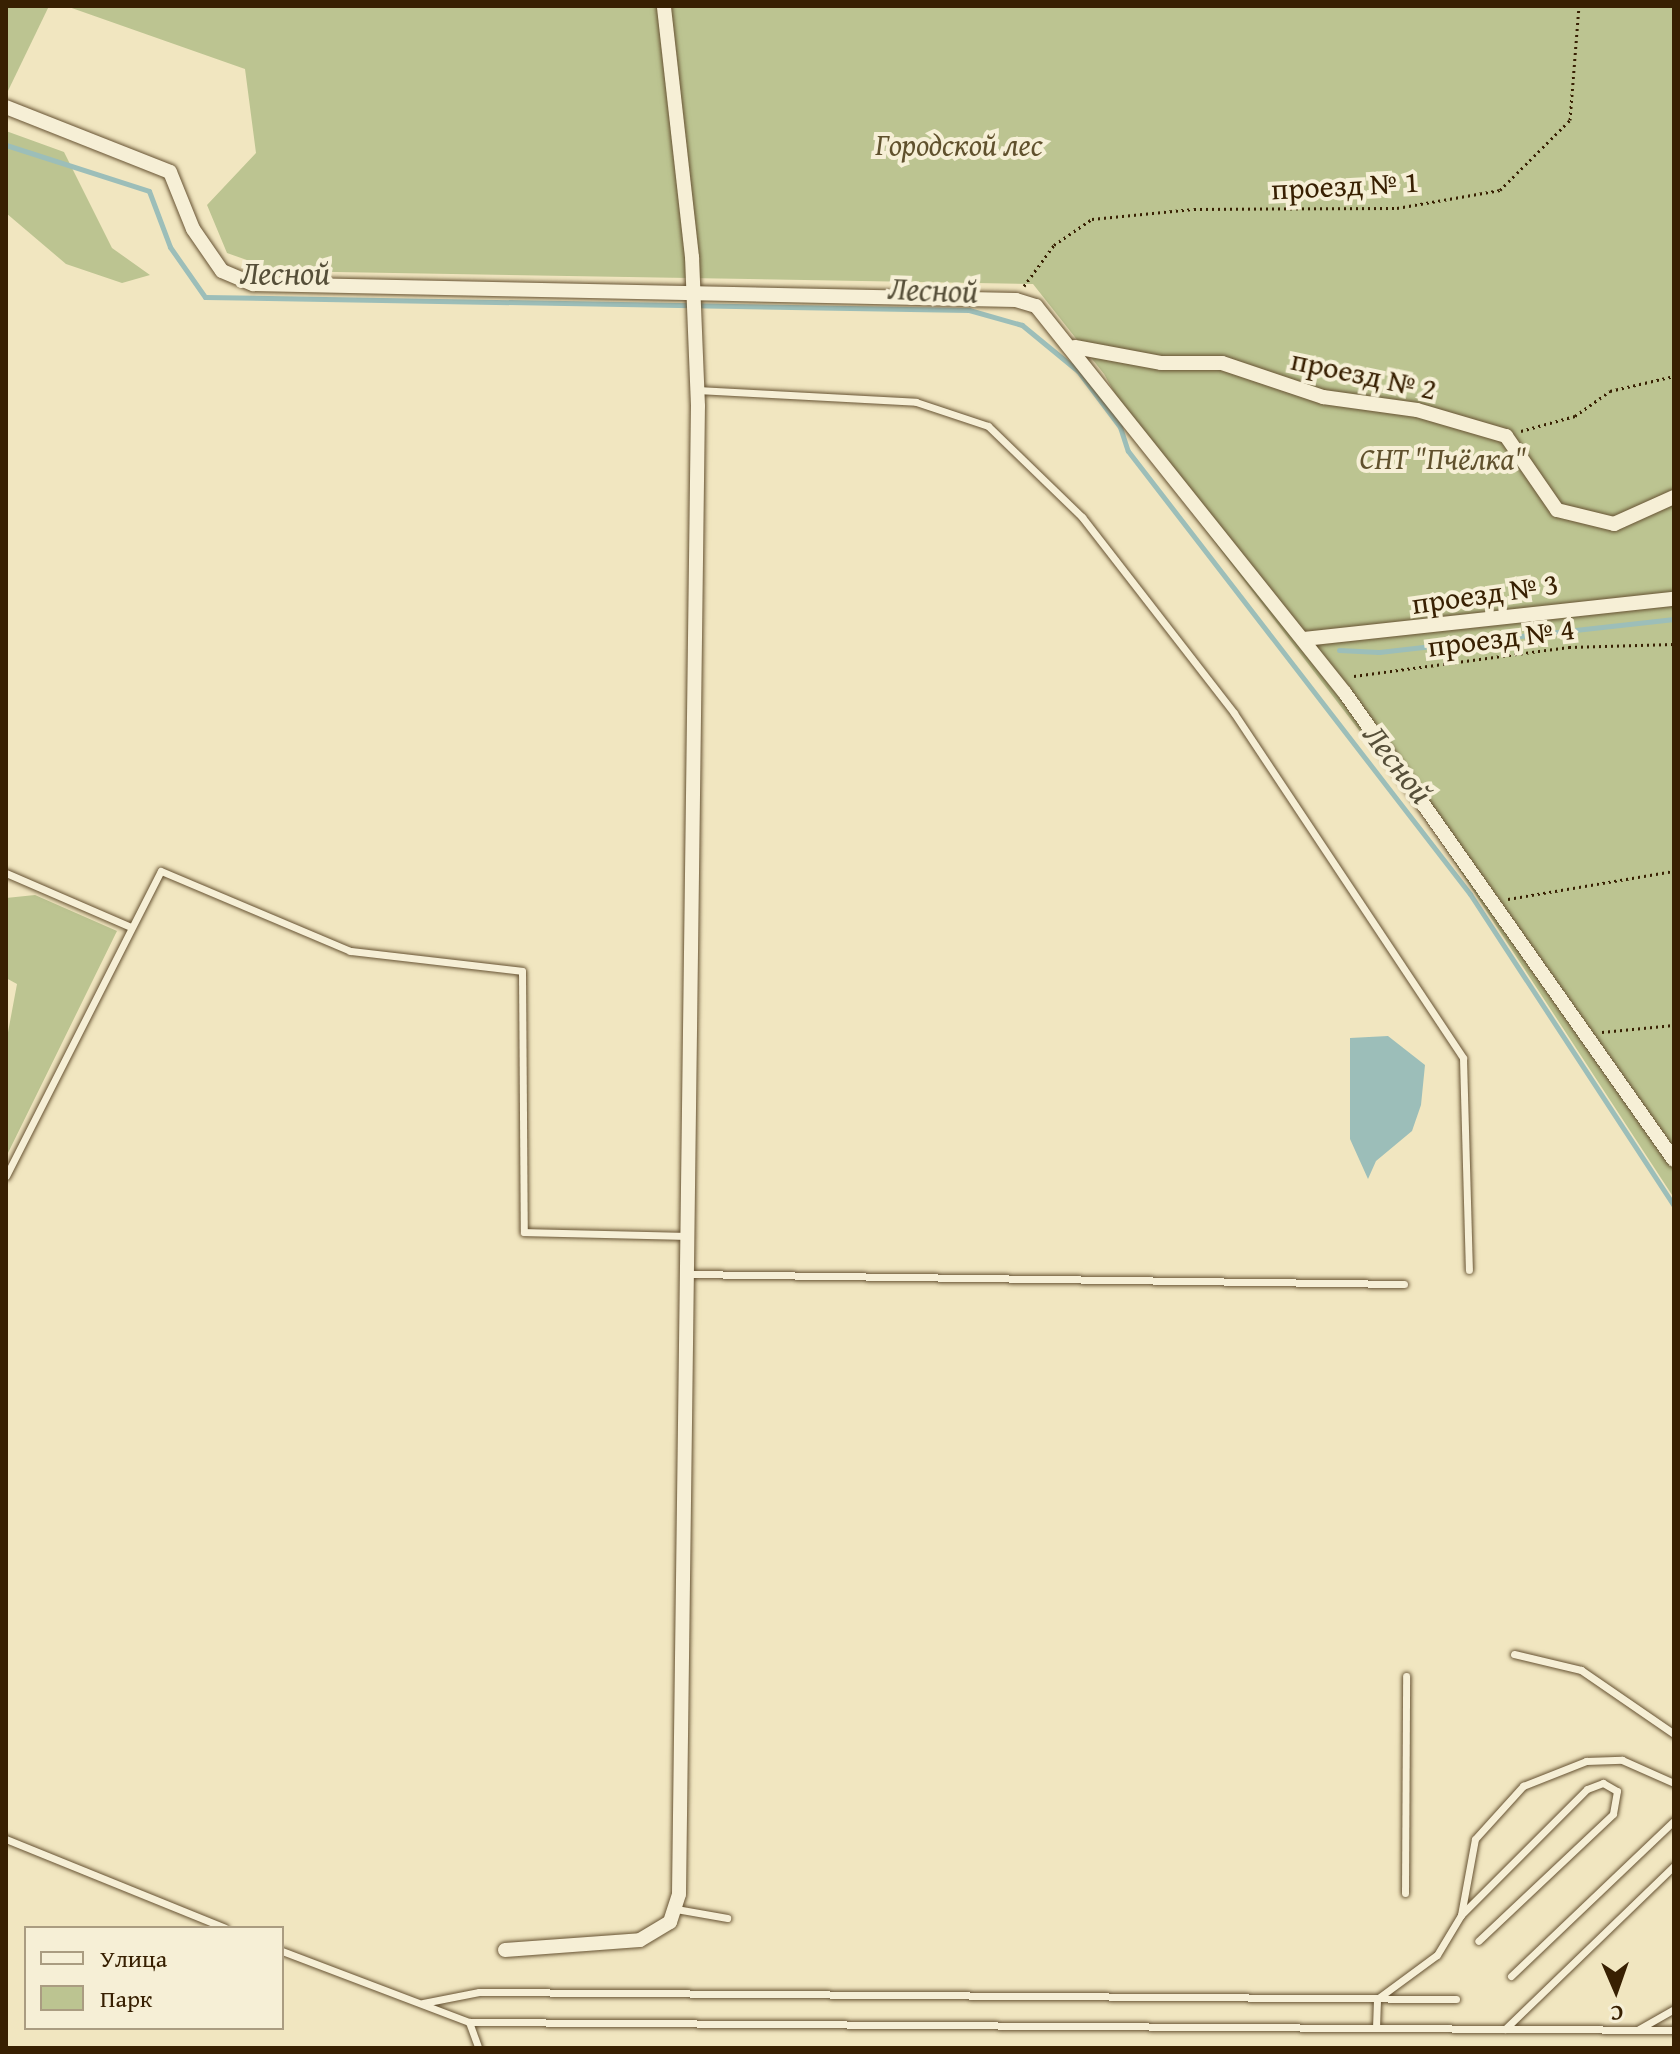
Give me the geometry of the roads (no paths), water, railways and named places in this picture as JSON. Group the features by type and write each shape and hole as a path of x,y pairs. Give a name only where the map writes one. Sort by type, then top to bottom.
{"street":[{"path":"505,1950 640,1940 670,1922 676,1909 697,390 693,292 664,6"},
{"path":"6,107 170,172 193,229 222,271 253,284 1016,300 1036,306 1075,347 1334,678 1498,901 1582,1034 1674,1160"},
{"name":"проезд № 2","path":"1075,347 1161,363 1222,363 1323,397 1417,410 1506,436 1557,510 1614,524 1674,497"},
{"name":"проезд № 3","path":"1304,639 1674,599"}],"lane":[{"path":"697,390 916,402 988,426 1082,517 1234,713 1463,1058 1469,1270"},
{"path":"6,1176 161,871 350,951 522,971 524,1232 685,1236"},
{"path":"6,873 131,927"},
{"path":"685,1274 1404,1284"},
{"path":"1514,1654 1581,1670 1674,1734"},
{"path":"1405,1893 1406,1676"},
{"path":"1461,1915 1475,1839 1523,1786 1586,1761 1622,1760 1674,1783"},
{"path":"1377,1999 1437,1955 1461,1915 1587,1789 1603,1783 1617,1791 1613,1814 1478,1941"},
{"path":"1511,1976 1674,1821"},
{"path":"6,1839 220,1926"},
{"path":"1505,2029 1674,1866"},
{"path":"676,1909 727,1918"},
{"path":"284,1952 469,2022 1674,2030"},
{"path":"419,2003 479,1992 1456,1999"},
{"path":"1376,2028 1377,1999"},
{"path":"1637,2030 1674,2009"},
{"path":"469,2022 478,2047"}],"water":[{"path":"1388,1036 1425,1065 1421,1105 1412,1131 1376,1161 1368,1179 1350,1139 1350,1038"}],"waterway":[{"name":"Лесной","path":"6,145 149,191 170,247 205,297 969,310 1022,325 1078,371 1120,427 1128,451 1470,894 1674,1206"},
{"path":"1339,650 1379,652 1674,619"}],"park label":[{"name":"Городской лес","path":"959,144"},
{"name":"СНТ \"Пчёлка\"","path":"1443,458"}]}
